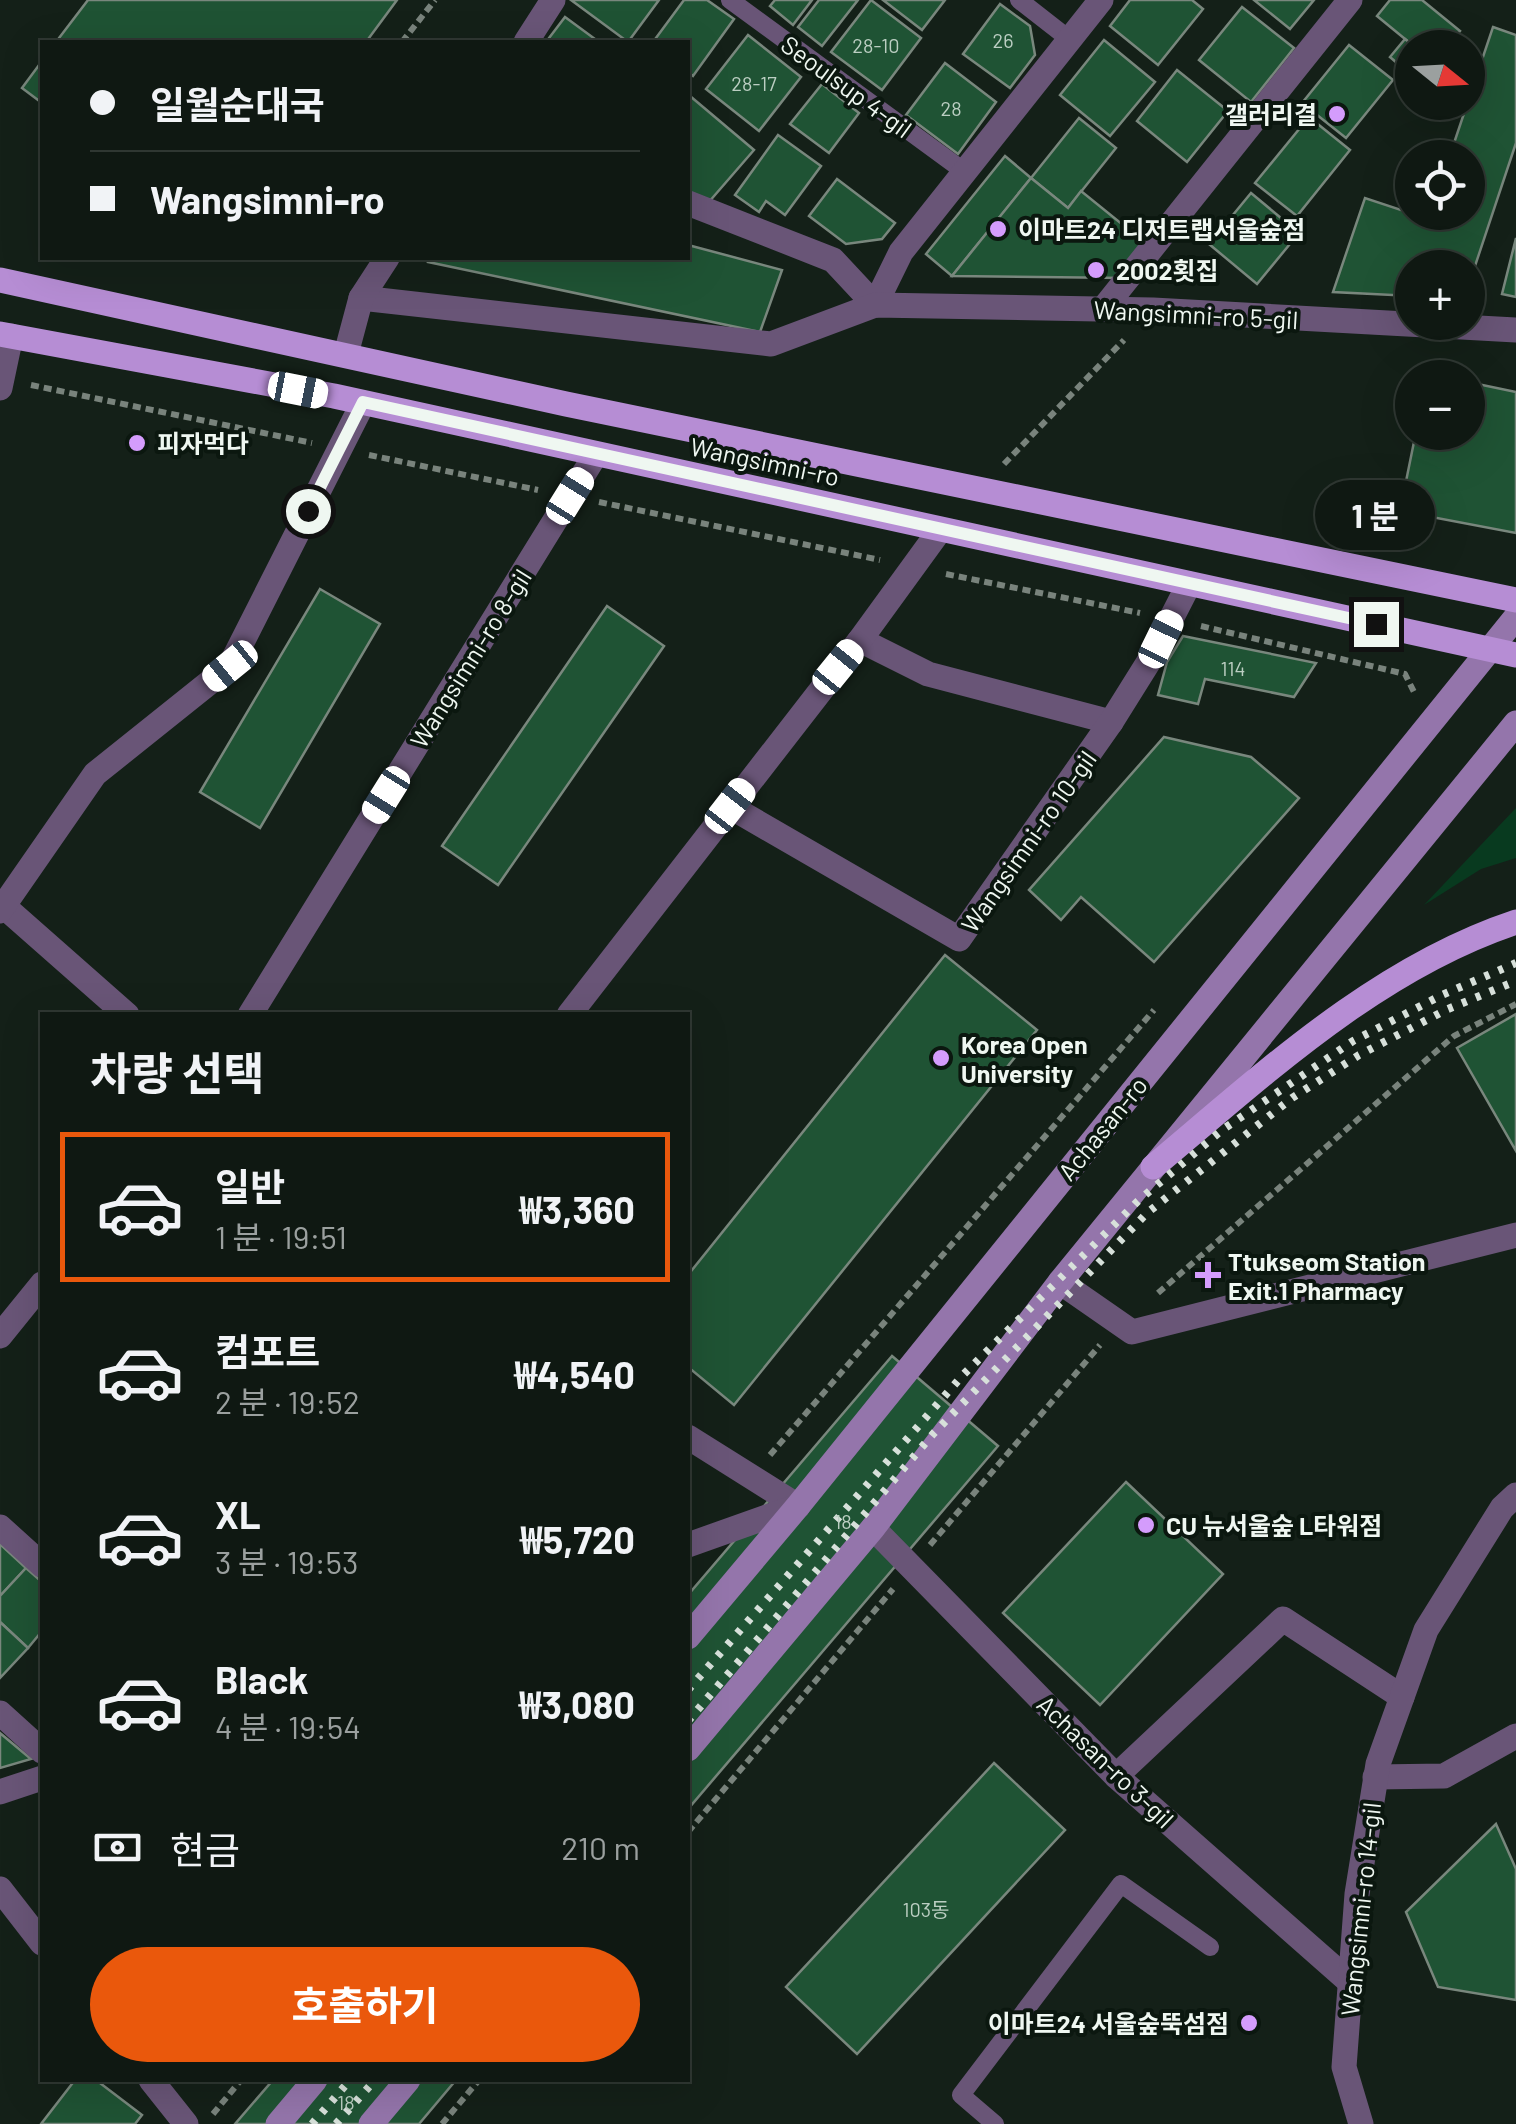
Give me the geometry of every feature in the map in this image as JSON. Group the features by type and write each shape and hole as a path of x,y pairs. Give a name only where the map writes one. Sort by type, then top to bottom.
{"main road":[{"name":"Wangsimni-ro","path":"0,280 585,408 1516,600"},
{"name":"Wangsimni-ro","path":"5,335 363,402 1516,655"},
{"name":"Achasan-ro","path":"690,1635 1516,617"},
{"path":"690,1747 874,1528 1060,1282 1516,723"},
{"path":"1153,1167 1327,1024 1414,969 1516,922"},
{"path":"278,2124 314,2082"},
{"path":"372,2124 406,2082"}],"street":[{"path":"527,40 552,0"},
{"path":"690,204 833,260 875,305 901,252 1100,0"},
{"path":"1103,309 1350,0"},
{"path":"346,354 361,298 386,260"},
{"name":"Wangsimni-ro 5-gil","path":"361,298 771,344 875,305 1152,310 1516,330"},
{"path":"1,384 5,335"},
{"path":"123,1012 1,907 95,774 230,666 363,402"},
{"name":"Wangsimni-ro 8-gil","path":"252,1012 596,454"},
{"path":"571,1012 860,640 940,530"},
{"name":"Wangsimni-ro 10-gil","path":"730,806 959,938 1111,722 1189,584"},
{"name":"Wangsimni-ro 10-gil","path":"860,640 928,674 1111,722"},
{"path":"1060,1282 1132,1332 1516,1236"},
{"path":"0,1336 40,1286"},
{"path":"690,1438 798,1506"},
{"name":"Wangsimni-ro 14-gil","path":"1361,2124 1344,2067 1356,1894 1375,1778 1426,1630 1502,1508 1516,1495"},
{"path":"690,1545 798,1506"},
{"path":"0,1527 40,1563"},
{"name":"Achasan-ro 3-gil","path":"874,1528 1116,1776 1350,1982"},
{"path":"1116,1776 1283,1620 1402,1697"},
{"path":"0,1713 40,1749"},
{"path":"1375,1778 1444,1776 1516,1736"},
{"path":"0,1792 40,1779"},
{"path":"0,1889 40,1940"},
{"path":"153,2082 186,2124"}],"lane":[{"name":"Seoulsup 4-gil","path":"730,0 964,172"},
{"path":"1019,0 1070,40"},
{"path":"994,2124 961,2095 1121,1884 1210,1948"}],"path":[{"path":"404,40 435,0"},
{"path":"979,489 1152,310"},
{"path":"1,384 340,449 1170,619 1405,674 1423,709 1436,714"},
{"path":"752,1477 1162,1000"},
{"path":"690,1830 1098,1346 1454,1036 1516,1004"},
{"path":"204,2124 238,2082"},
{"path":"442,2124 477,2082"}],"green space":[{"path":"1516,808 1516,858 1481,869 1424,905"}],"building":[{"path":"88,0 397,0 367,40 58,40"},
{"path":"571,0 659,0 629,40"},
{"path":"684,0 707,0 734,19 693,76 690,40 654,40"},
{"path":"775,0 812,0 793,25 770,6"},
{"path":"819,0 858,0 822,46 798,27"},
{"path":"871,0 921,38 882,90 831,52"},
{"path":"883,0 945,0 922,30"},
{"path":"1130,0 1192,0 1203,9 1158,65 1110,26"},
{"path":"1254,0 1314,0 1290,29"},
{"path":"1390,0 1422,0 1459,30 1395,31 1377,16"},
{"path":"1000,4 1030,26 1035,55 1010,88 963,54"},
{"path":"1242,7 1294,48 1251,102 1199,60"},
{"path":"565,17 596,40 548,40"},
{"path":"1493,27 1516,35 1516,143 1480,250 1395,250 1395,295 1333,292 1365,198 1395,208 1395,230 1485,230 1485,140 1455,140 1462,120 1485,120 1485,51"},
{"path":"748,35 801,77 759,131 706,89"},
{"path":"1104,40 1155,82 1110,136 1060,95"},
{"path":"1349,45 1393,80 1346,138 1302,103"},
{"path":"945,63 996,102 958,154 906,115"},
{"path":"40,64 40,102 22,88"},
{"path":"1177,70 1228,111 1187,162 1137,121"},
{"path":"822,84 859,113 829,153 790,124"},
{"path":"690,96 754,150 708,203 690,195"},
{"path":"1309,117 1350,150 1297,216 1255,183"},
{"path":"1079,118 1116,148 1068,208 1031,178"},
{"path":"778,135 821,166 785,215 766,201 759,212 735,195"},
{"path":"1005,156 1031,178 952,276 926,254"},
{"path":"1031,178 1068,208 1081,191 1149,246 1125,278 952,276"},
{"path":"837,179 895,223 882,239 846,244 809,216"},
{"path":"1251,193 1299,233 1257,284 1209,244"},
{"path":"1516,238 1516,297 1502,294"},
{"path":"690,246 782,270 760,332 428,262 690,260"},
{"path":"1485,386 1516,392 1516,533 1400,511 1412,450 1485,450"},
{"path":"320,589 380,624 260,828 200,792"},
{"path":"607,606 664,646 498,885 442,846"},
{"path":"1183,636 1316,663 1294,697 1205,679 1198,704 1158,695 1167,662"},
{"path":"1164,737 1251,757 1299,798 1154,962 1081,897 1061,920 1029,890"},
{"path":"945,955 1037,1030 734,1405 690,1369 690,1273"},
{"path":"1516,1014 1516,1151 1457,1048"},
{"path":"892,1356 998,1446 690,1807 690,1593"},
{"path":"1126,1482 1223,1574 1100,1705 1003,1613"},
{"path":"0,1544 26,1568 0,1596"},
{"path":"26,1568 40,1580 40,1633 28,1648 0,1622 0,1596"},
{"path":"0,1622 28,1648 0,1678"},
{"path":"0,1733 31,1759 0,1768"},
{"path":"994,1763 1065,1830 857,2054 786,1987"},
{"path":"1496,1824 1516,1869 1516,2000 1438,1987 1406,1912"},
{"path":"73,2082 99,2082 142,2115 135,2124 41,2124"},
{"path":"271,2082 454,2082 419,2124 235,2124"}],"railway":[{"path":"690,1688 962,1376 1138,1201 1222,1130 1353,1041 1442,995 1516,963"},
{"path":"690,1719 933,1434 1147,1213 1292,1098 1359,1055 1448,1009 1516,981"},
{"path":"312,2124 348,2082"},
{"path":"336,2124 373,2082"}],"place":[{"name":"갤러리결","path":"1337,114"},
{"name":"이마트24 디저트랩서울숲점","path":"998,229"},
{"name":"2002횟집","path":"1096,270"},
{"name":"피자먹다","path":"137,443"},
{"name":"Korea Open University","path":"941,1058"},
{"name":"Ttukseom Station Exit.1 Pharmacy","path":"1208,1275"},
{"name":"CU 뉴서울숲 L타워점","path":"1146,1525"},
{"name":"이마트24 서울숲뚝섬점","path":"1249,2023"}],"route":[{"path":"308,511 363,402 1376,624"}]}
